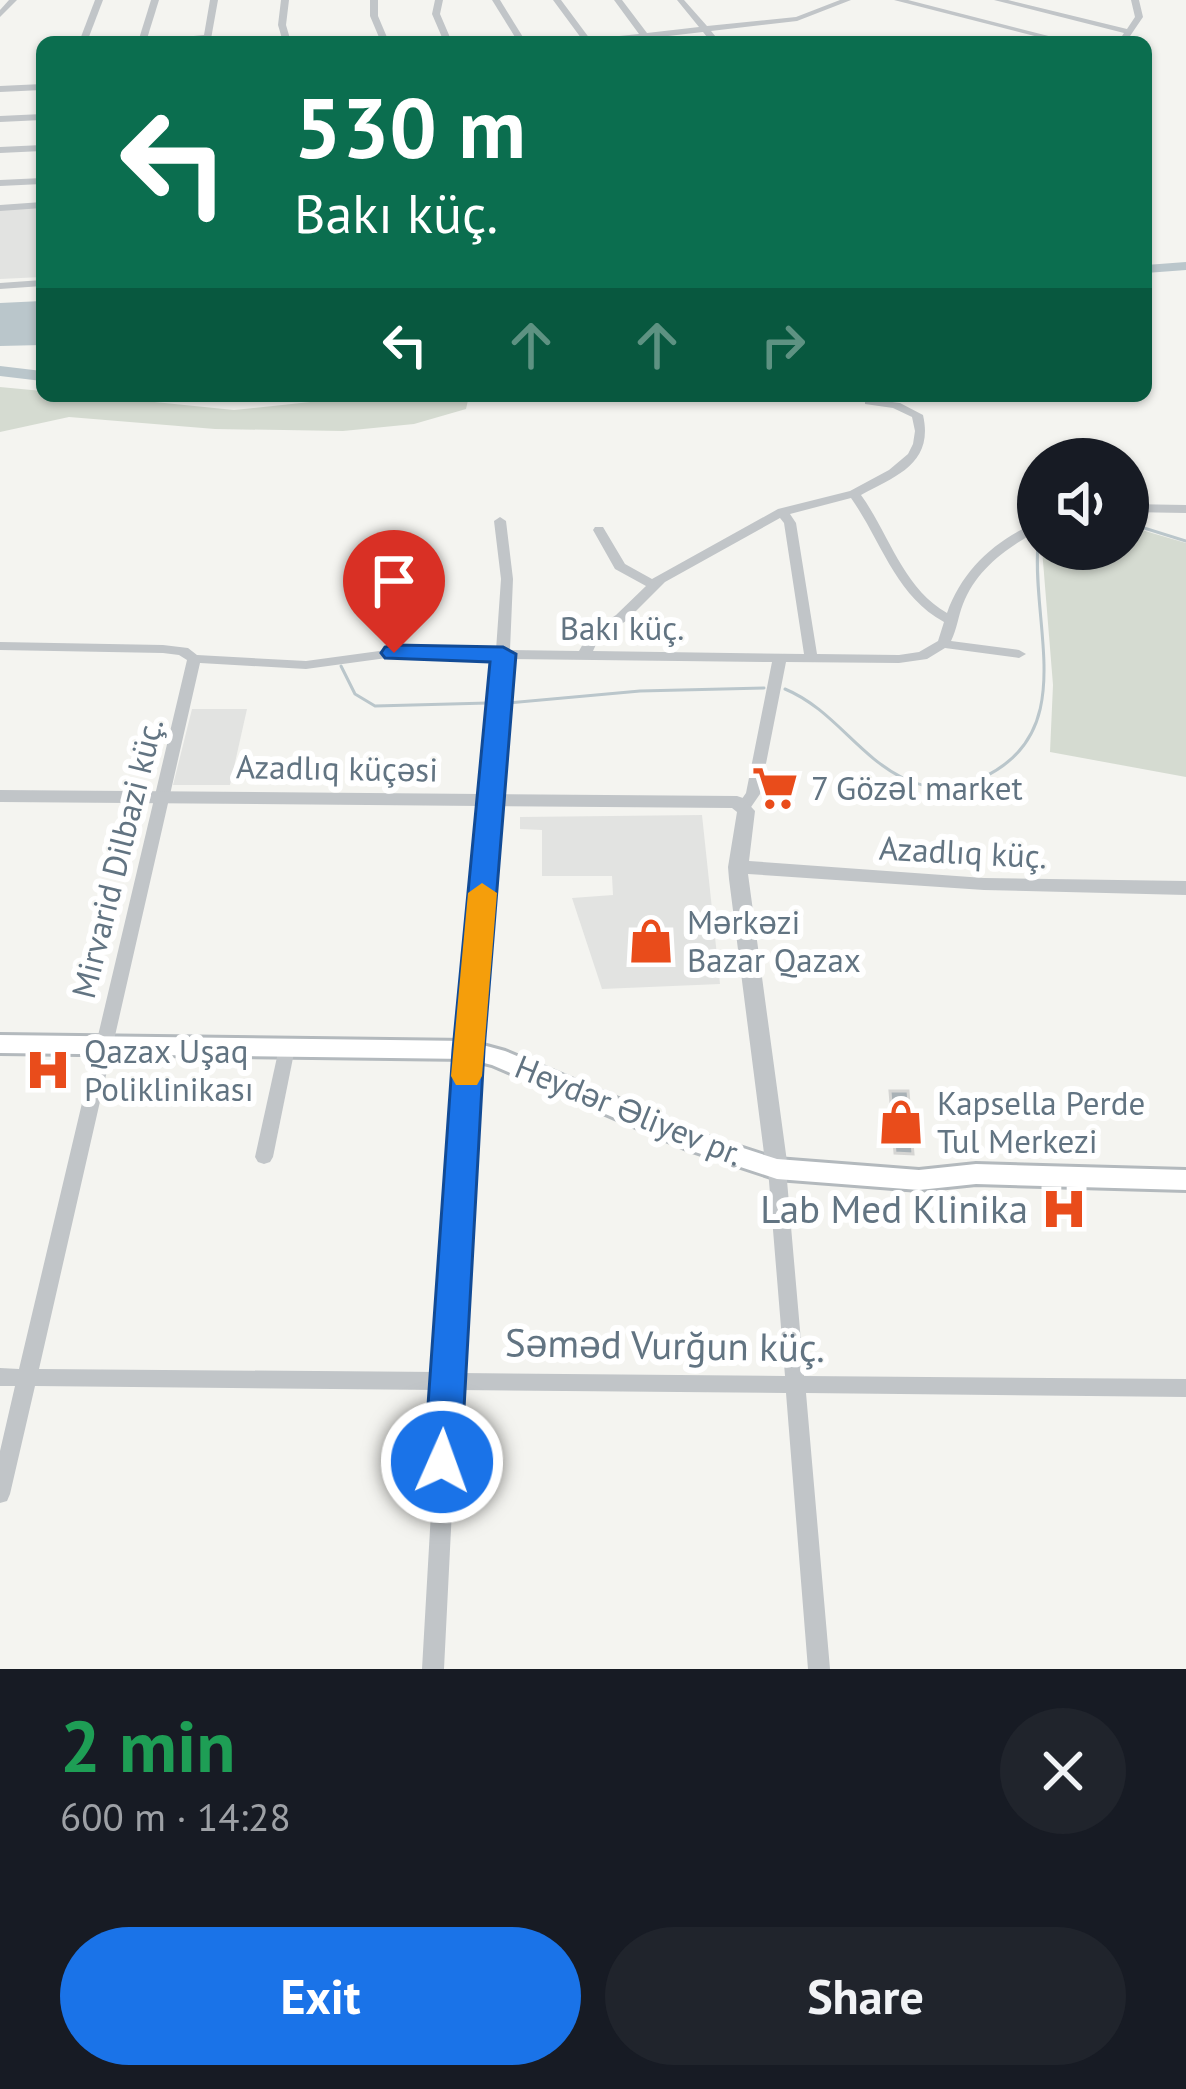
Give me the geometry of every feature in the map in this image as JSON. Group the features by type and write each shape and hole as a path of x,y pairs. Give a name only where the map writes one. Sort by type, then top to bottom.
{"main road":[{"name":"Heydər Əliyev pr.","path":"0,1044 468,1050 497,1057 698,1143 777,1169 919,1180 976,1174 1186,1180"},
{"path":"919,1180 982,1187 1186,1194"}],"street":[{"path":"0,15 13,0"},
{"path":"85,36 100,0"},
{"path":"144,36 155,0"},
{"path":"208,36 214,0"},
{"path":"285,0 285,36"},
{"path":"374,0 374,16 382,36"},
{"path":"439,0 436,14 445,36"},
{"path":"496,0 518,36"},
{"path":"557,0 584,36"},
{"path":"618,0 645,36"},
{"path":"667,36 801,18 847,0"},
{"path":"898,0 1044,36"},
{"path":"998,0 1130,32"},
{"path":"1126,36 1138,17 1135,0"},
{"path":"680,1 711,36"},
{"path":"0,89 36,87"},
{"path":"0,119 36,117"},
{"path":"0,151 36,148"},
{"path":"0,184 36,181"},
{"path":"0,208 36,206"},
{"path":"0,286 36,283"},
{"path":"584,655 594,636 621,618 653,585 782,512 854,494 910,463 921,443 917,415 896,405 869,402"},
{"path":"854,494 934,610 952,621"},
{"path":"1149,508 1186,508"},
{"path":"782,512 790,523 811,658"},
{"path":"434,1669 446,1379 468,1050 503,654 507,579 500,521"},
{"path":"599,530 620,566 653,585"},
{"path":"1017,537 975,573 961,594 943,644 1019,654"},
{"name":"Bakı küç.","path":"0,646 164,649 194,659 306,665 394,653 899,659 922,656 943,644"},
{"path":"780,657 753,794 744,806 737,867 777,1169 819,1669"},
{"name":"Mirvarid Dilbazi küç.","path":"0,1493 194,659"},
{"name":"Azadlıq küçəsi","path":"0,796 717,800 744,806"},
{"name":"Azadlıq küç.","path":"737,867 984,884 1186,888"},
{"path":"264,1157 287,1048"},
{"name":"Səməd Vurğun küç.","path":"0,1377 1186,1388"}],"shaded area":[{"path":"36,207 36,277 0,279 0,210"},
{"path":"36,301 36,345 0,346 0,303"},
{"path":"0,387 36,390 36,402 155,402 234,410 310,402 468,402 466,409 414,424 343,431 215,429 69,417 0,432"},
{"path":"1149,532 1186,543 1186,777 1050,752 1053,685 1044,570 1149,570"},
{"path":"192,709 247,709 230,785 173,785"},
{"name":"Mərkəzi Bazar Qazax","path":"702,815 720,984 602,989 572,898 613,895 612,876 542,876 542,830 520,829 520,817"}],"building":[{"name":"Kapsella Perde Tul Merkezi","path":"890,1091 908,1091 913,1154 895,1153"}],"waterway":[{"path":"1152,269 1186,266"},
{"path":"0,371 36,375"},
{"path":"1149,530 1186,541"},
{"path":"785,689 817,708 872,758 903,778 944,787 984,777 1013,757 1032,733 1041,705 1044,675 1038,570"},
{"path":"341,666 355,694 375,706 488,703"},
{"path":"507,703 640,691 764,688"}],"slow traffic":[{"path":"466,1076 482,893"}],"place":[{"name":"7 Gözəl market","path":"775,788"},
{"name":"Mərkəzi Bazar Qazax","path":"651,941"},
{"name":"Qazax Uşaq Poliklinikası","path":"48,1070"},
{"name":"Kapsella Perde Tul Merkezi","path":"901,1122"},
{"name":"Lab Med Klinika","path":"1064,1209"}],"route":[{"path":"394,653 503,654 468,1050 442,1462"}]}
